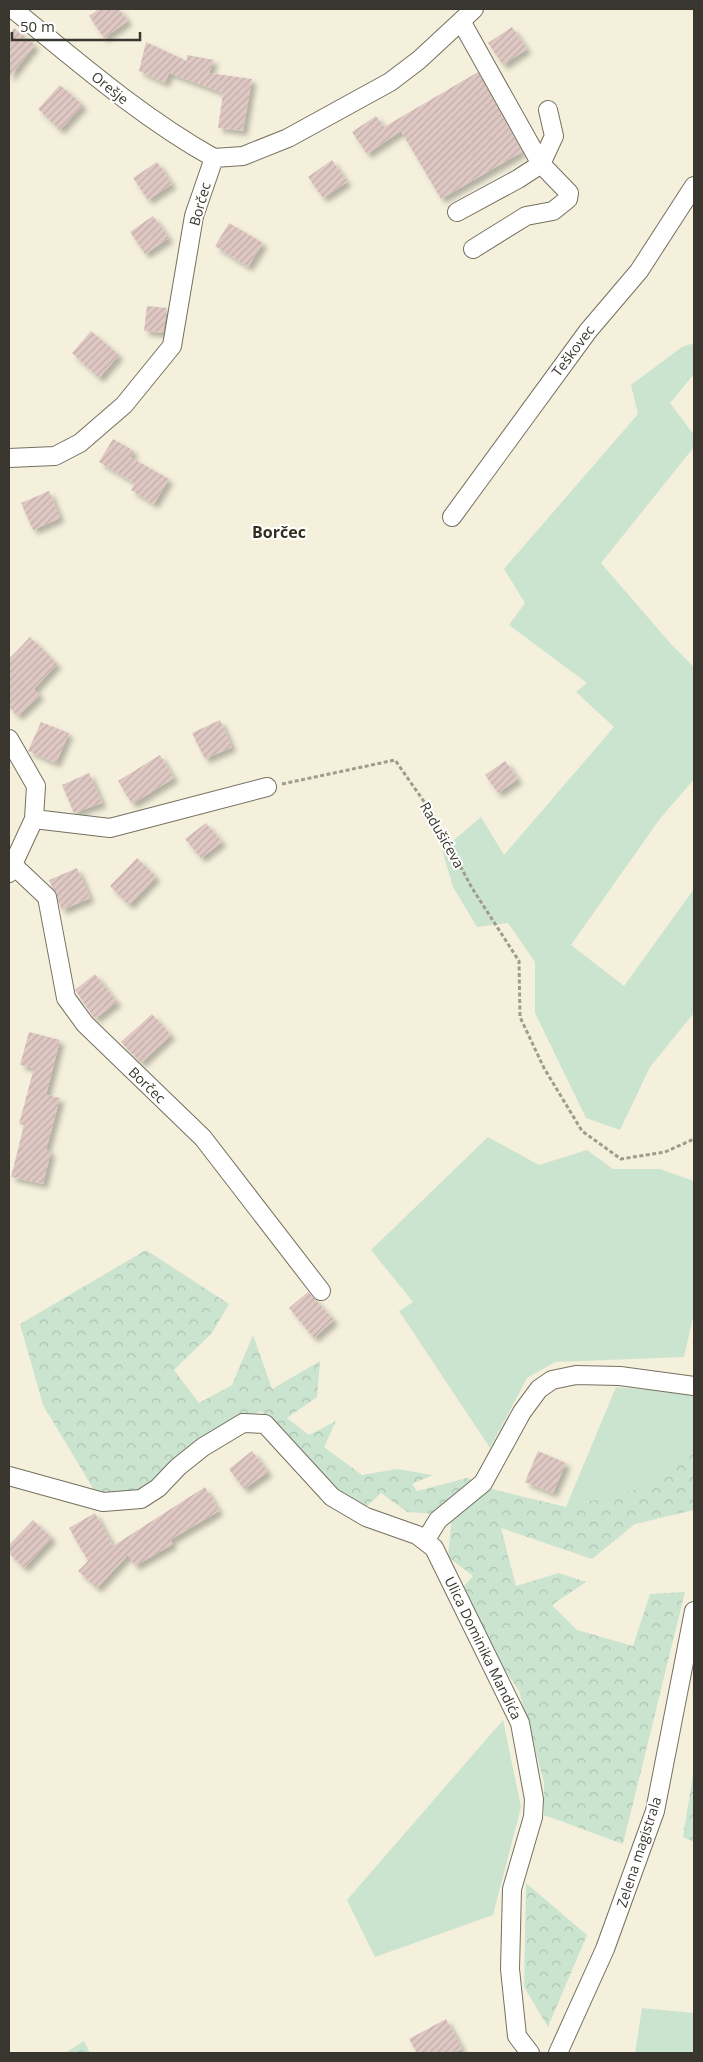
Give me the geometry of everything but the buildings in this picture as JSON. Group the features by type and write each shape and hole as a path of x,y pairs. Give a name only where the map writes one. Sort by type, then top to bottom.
{"street":[{"name":"Orešje","path":"13,9 128,104 183,141 214,158"},
{"path":"214,158 243,156 288,138 390,82 420,60 474,9"},
{"path":"461,21 541,164 569,193 568,199 553,211 526,216 473,249"},
{"path":"457,212 518,179 541,164 554,136 548,110"},
{"name":"Borčec","path":"9,458 56,456 80,443 124,405 172,346 194,216 214,158"},
{"name":"Teškovec","path":"452,517 588,331 639,271 694,186"},
{"name":"Borčec","path":"9,739 36,786 34,819 11,869 47,898 66,998 85,1024 203,1138 321,1291"},
{"path":"34,819 110,828 267,787"},
{"path":"425,1541 438,1520 484,1484 522,1412 539,1389 552,1380 576,1375 620,1376 694,1386"},
{"name":"Ulica Dominika Mandića","path":"9,1476 103,1502 142,1499 158,1488 178,1467 203,1447 243,1423 265,1424 332,1497 366,1517 417,1535 434,1548 520,1723 534,1799 532,1817 512,1888 510,1969 517,2036 530,2053"},
{"name":"Zelena magistrala","path":"558,2053 606,1949 655,1811 694,1611"}],"path":[{"name":"Radušićeva","path":"267,787 395,760 432,813 472,888 519,961 520,1017 544,1068 582,1131 621,1159 665,1152 694,1139"}],"green space":[{"path":"694,343 694,374 670,403 694,435 694,447 601,563 670,643 694,667 694,779 659,820 571,945 624,986 694,889 694,1013 650,1067 620,1130 586,1118 535,1013 535,962 508,923 477,927 453,887 442,850 481,817 504,855 614,727 576,692 587,683 509,625 525,603 504,569 638,414 631,385 682,347"},
{"path":"488,1137 539,1165 587,1150 613,1169 660,1169 694,1181 694,1313 684,1357 555,1362 527,1378 490,1448 399,1311 413,1302 371,1250"},
{"path":"146,1250 229,1304 212,1333 174,1370 199,1403 232,1385 253,1335 272,1389 320,1361 317,1397 287,1418 309,1435 336,1421 324,1447 362,1475 397,1469 433,1475 412,1484 417,1491 467,1478 496,1490 566,1507 633,1490 694,1452 694,1510 635,1524 592,1559 501,1528 516,1586 559,1573 586,1582 552,1605 577,1630 633,1646 650,1594 685,1592 623,1844 544,1815 544,1782 519,1691 489,1645 462,1588 473,1576 448,1557 452,1515 407,1512 381,1493 367,1506 335,1489 261,1411 239,1421 175,1461 139,1490 97,1495 43,1405 20,1324"},
{"path":"616,1387 694,1394 694,1452 633,1490 566,1507"},
{"path":"503,1720 521,1807 493,1915 375,1957 347,1900"},
{"path":"694,1768 694,1842 683,1837"},
{"path":"526,1883 587,1935 548,2027 524,1987"},
{"path":"642,2008 694,2013 694,2053 635,2053"},
{"path":"84,2041 90,2053 65,2053"}],"district":[{"name":"Borčec","path":"279,532"}]}
